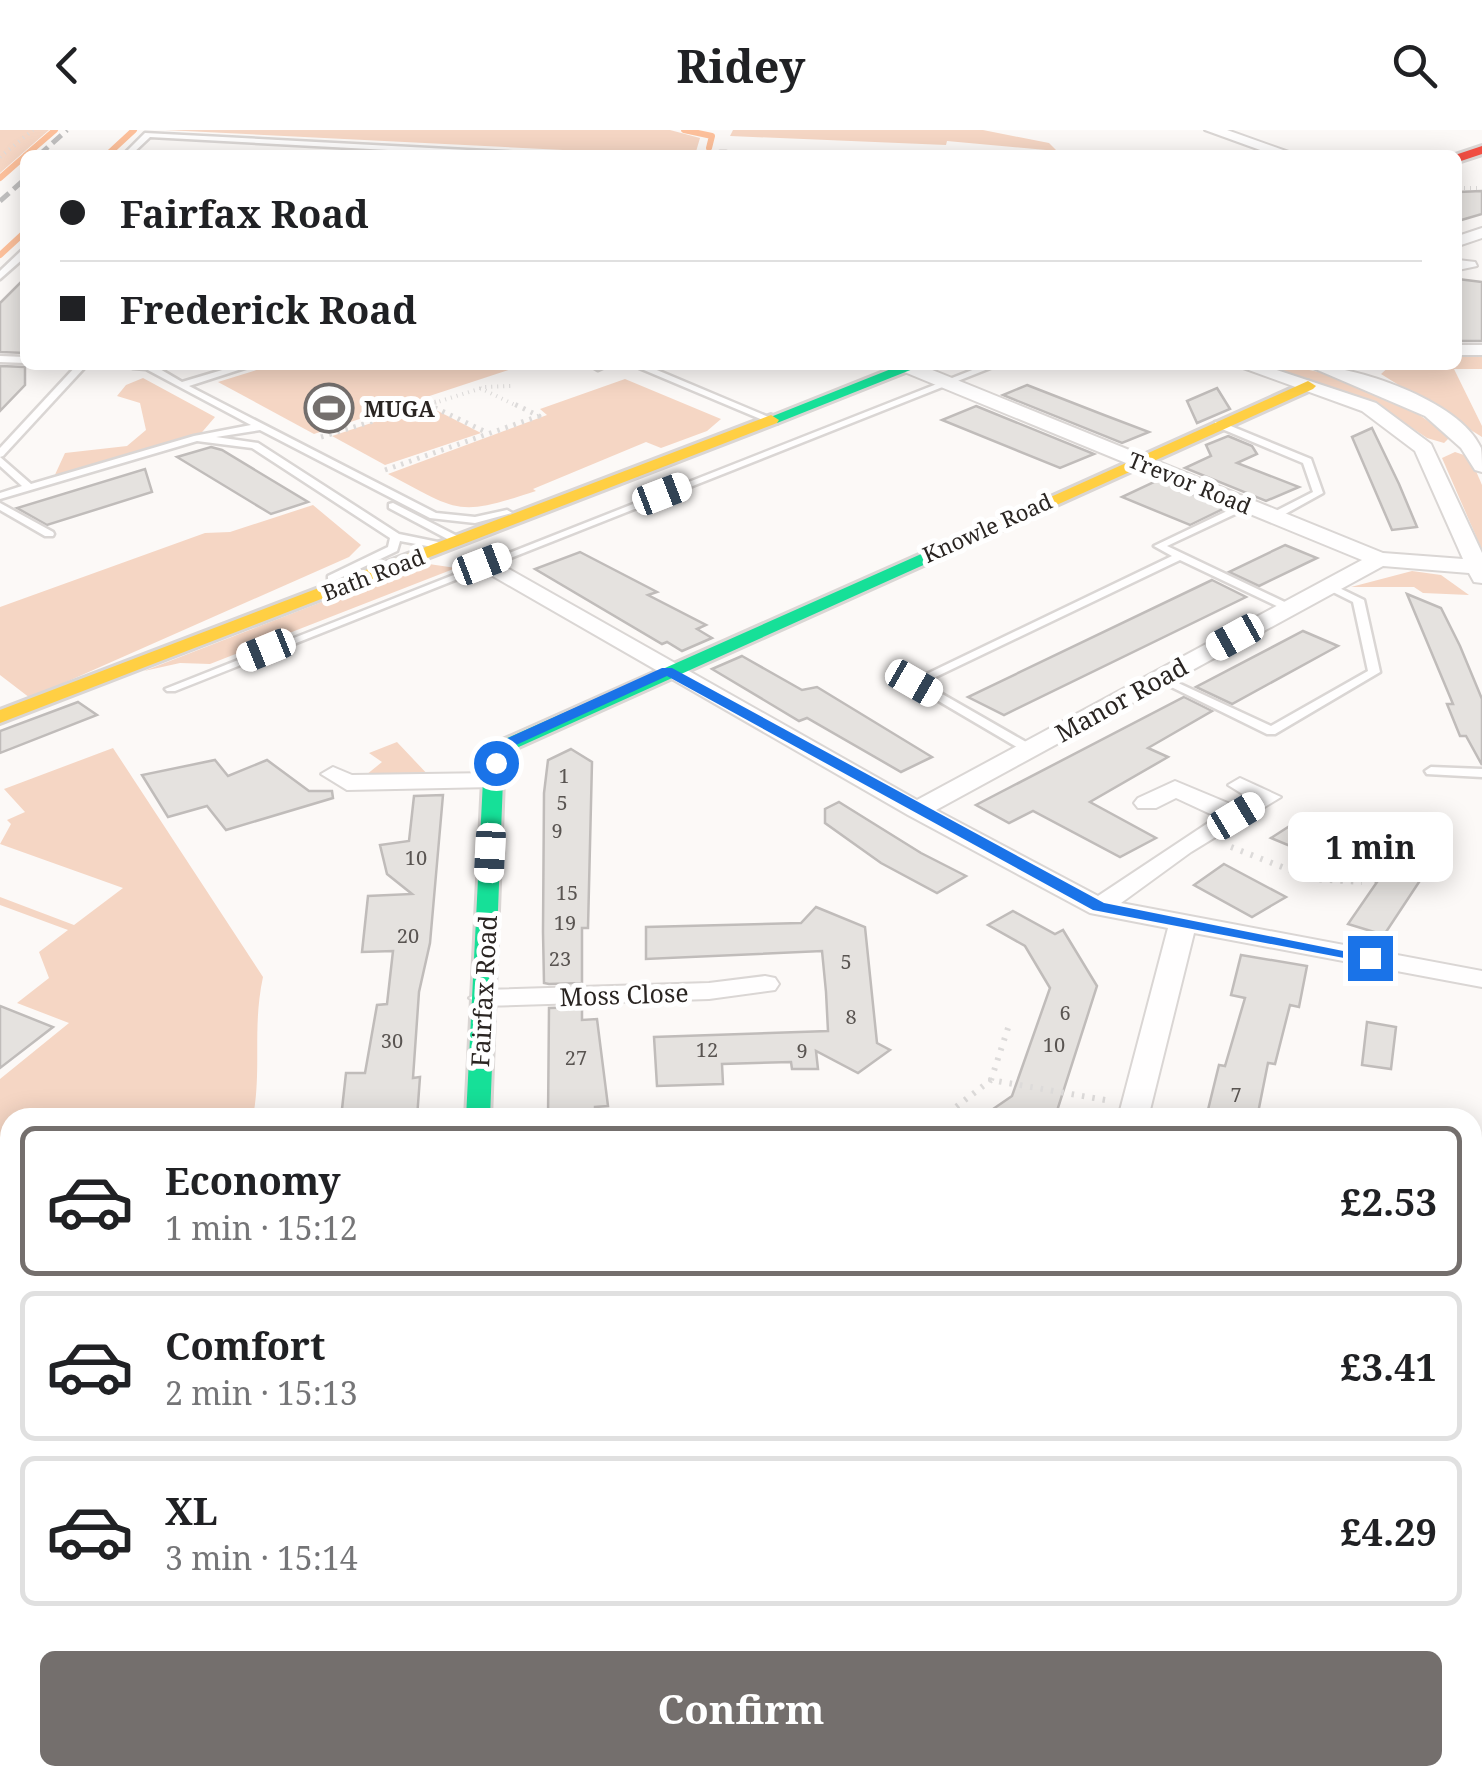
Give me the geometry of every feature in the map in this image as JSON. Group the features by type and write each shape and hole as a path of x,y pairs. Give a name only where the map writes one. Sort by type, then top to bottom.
{"street":[{"path":"1212,130 1274,150"},
{"name":"Bath Road","path":"0,717 902,370"},
{"name":"Trevor Road","path":"921,370 1378,559 1480,572"},
{"path":"1278,370 1355,377 1412,401 1447,422 1471,445 1482,466"},
{"path":"1355,377 1368,370"},
{"path":"1312,375 1368,407 1424,448 1480,572"},
{"name":"Knowle Road","path":"667,671 1218,424 1312,375"},
{"path":"1424,448 1471,445"},
{"name":"Manor Road","path":"917,810 1378,559"},
{"path":"482,564 917,810 1099,907 1482,979"},
{"name":"Fairfax Road","path":"478,1108 498,754 511,742 667,671"},
{"path":"333,774 347,784 494,780"},
{"path":"1240,785 1295,807"},
{"path":"1147,803 1175,788 1236,816"},
{"path":"1099,907 1190,843 1268,797"},
{"path":"1136,1108 1183,924"},
{"name":"Moss Close","path":"483,998 709,991 766,985"}],"lane":[{"path":"132,150 148,135 455,150"},
{"path":"322,150 330,141"},
{"path":"0,276 20,258"},
{"path":"28,487 0,457 78,370"},
{"path":"156,370 434,516 475,520 562,502"},
{"path":"181,386 233,370"},
{"path":"648,370 773,421"},
{"name":"Bath Road","path":"171,689 981,370"},
{"path":"1218,424 1308,460 1318,492 1274,516"},
{"path":"0,496 197,438 258,427"},
{"path":"258,427 254,433 319,476 321,488"},
{"path":"197,438 254,444 396,537 432,545 456,542"},
{"path":"340,470 346,481 456,542"},
{"path":"1246,505 1159,546 1289,608"},
{"path":"0,506 49,534"},
{"path":"202,639 216,622 345,573 393,549 396,537"},
{"path":"1030,749 914,683 1181,556"},
{"path":"1159,678 1271,731 1374,672 1358,600 1329,586"},
{"path":"1431,771 1482,773"}],"path":[{"path":"0,157 33,130"},
{"path":"312,440 480,388 512,386"},
{"path":"373,474 539,416 480,388"},
{"path":"426,403 489,434"},
{"path":"1190,843 1235,848 1313,879 1362,882"},
{"path":"955,1108 991,1080 1008,1028"},
{"path":"991,1080 1117,1108"}],"shaded area":[{"path":"0,130 49,130 26,150 20,150 20,155 0,173"},
{"path":"165,130 670,130 700,138 696,150 563,150"},
{"path":"733,130 983,130 1049,143 1056,150 947,141 946,145 730,136"},
{"path":"1462,350 1482,350 1482,369 1462,369"},
{"name":"MUGA","path":"257,370 509,370 314,434 218,382"},
{"path":"1277,370 1311,370 1362,385 1409,408 1449,438 1444,443 1427,438 1373,402"},
{"path":"1385,370 1454,370 1482,426 1482,437 1381,374"},
{"path":"143,378 215,417 197,438 53,479 65,453 127,446 146,430 140,403 117,396 126,385"},
{"path":"625,379 721,419 707,431 661,448 646,442 533,489 536,491 490,505 446,503 388,474 547,415 540,409"},
{"path":"426,405 481,433 385,465 332,436"},
{"path":"1455,452 1470,457 1482,485 1482,550 1442,458"},
{"path":"313,505 361,545 349,557 30,698 0,675 0,607 205,533 230,532"},
{"path":"422,563 456,568 210,664 180,663 144,671"},
{"path":"1412,571 1441,575 1469,595 1423,593 1414,587 1351,587"},
{"path":"397,742 431,778 366,775 382,762 369,753"},
{"path":"113,748 263,977 254,1108 0,1108 0,1079 69,1023 17,1003 49,978 39,952 68,930 0,905 0,897 74,925 123,888 0,844 11,824 7,820 25,812 4,789"}],"building":[{"path":"1482,191 1482,214 1462,220 1462,192"},
{"path":"1462,280 1482,282 1482,341 1462,341"},
{"path":"20,283 20,353 0,352 0,303"},
{"path":"0,366 20,367 25,370 25,385 0,411"},
{"path":"1027,385 1149,432 1122,443 1003,395"},
{"path":"1217,388 1230,409 1197,423 1187,401"},
{"path":"976,406 1094,454 1060,468 942,420"},
{"path":"1372,428 1417,527 1392,530 1352,437"},
{"path":"1228,436 1252,446 1257,454 1237,463 1299,487 1266,501 1185,468 1211,456 1206,445"},
{"path":"211,447 308,502 271,514 177,457"},
{"path":"145,469 152,492 47,525 17,508"},
{"path":"1158,480 1225,508 1190,525 1122,497"},
{"path":"1285,545 1317,558 1259,586 1229,572"},
{"path":"580,552 657,592 648,595 706,625 697,629 712,638 682,651 667,642 662,644 535,569"},
{"path":"1212,580 1246,597 1004,715 968,697"},
{"path":"1407,594 1441,608 1460,646 1482,699 1482,765 1466,736 1460,736 1447,704 1453,704"},
{"path":"1303,631 1338,646 1232,704 1196,687"},
{"path":"742,656 802,690 817,687 932,757 901,772 807,718 799,721 712,669"},
{"path":"1184,697 1212,711 1148,748 1168,757 1090,802 1156,838 1120,857 1033,811 1009,823 976,805"},
{"path":"78,702 97,715 0,753 0,731"},
{"path":"571,749 592,762 588,928 582,928 582,983 549,984 544,983 544,793 548,760"},
{"path":"215,760 228,776 267,760 309,791 332,791 333,798 226,830 207,806 168,817 142,775"},
{"path":"443,795 430,943 419,992 413,1078 420,1077 418,1108 342,1108 346,1073 365,1073 377,1005 387,1004 393,951 362,952 368,896 412,894 387,874 380,845 409,841 414,796"},
{"path":"839,802 966,876 937,893 881,863 825,823 825,809"},
{"path":"1299,820 1389,864 1425,873 1384,935 1348,924 1377,882 1271,838"},
{"path":"1224,864 1286,897 1252,917 1194,885"},
{"path":"816,907 865,927 877,1043 890,1050 858,1073 816,1051 818,1069 792,1069 791,1062 722,1064 723,1084 657,1086 654,1037 828,1031 826,992 822,951 646,959 646,927 801,923"},
{"path":"1013,911 1055,934 1063,930 1097,986 1058,1108 995,1108 1012,1096 1050,988 1025,946 988,925"},
{"path":"1241,955 1307,966 1299,1007 1290,1005 1275,1064 1268,1063 1259,1108 1208,1108 1219,1065 1225,1066 1245,998 1231,995"},
{"path":"0,1006 53,1027 0,1068"},
{"path":"582,1007 582,1020 597,1019 608,1106 548,1108 549,1008"},
{"path":"1367,1022 1396,1027 1391,1069 1362,1065"}],"waterway":[{"path":"32,150 55,130"},
{"path":"112,150 134,130"},
{"path":"684,130 712,136 709,148"},
{"path":"0,178 20,160"},
{"path":"0,255 20,237"}],"railway":[{"path":"45,150 67,130"},
{"path":"0,201 20,183"}],"traffic: fast":[{"path":"771,420 902,370"},
{"path":"478,1108 493,780 503,747 982,532"}],"traffic: slow":[{"path":"982,532 1308,386"},
{"path":"0,717 771,420"}],"traffic: jam":[{"path":"1462,157 1482,150"}],"place":[{"name":"MUGA","path":"329,408"}],"route":[{"path":"496,763 498,754 511,742 667,671 1099,907 1370,958"}]}
